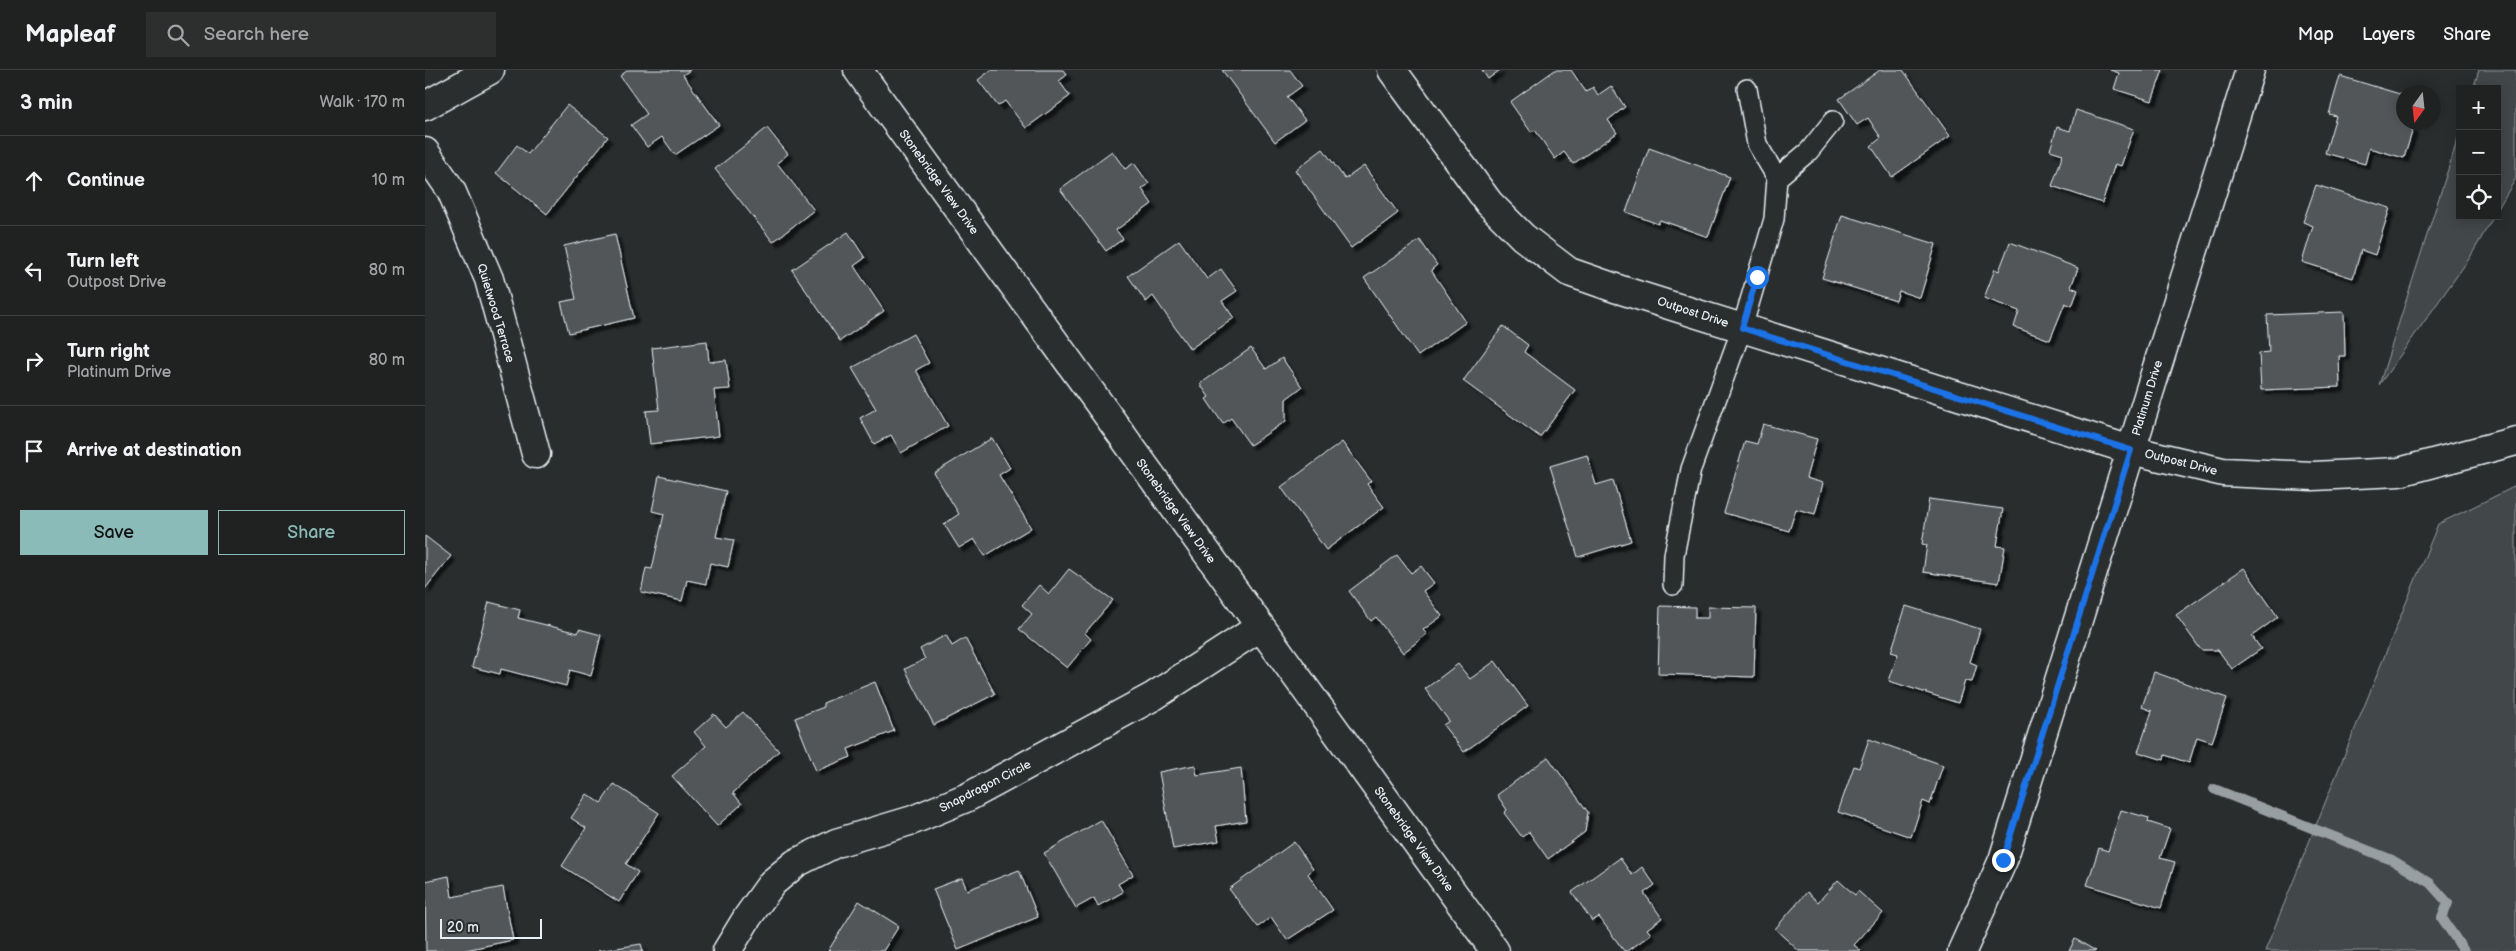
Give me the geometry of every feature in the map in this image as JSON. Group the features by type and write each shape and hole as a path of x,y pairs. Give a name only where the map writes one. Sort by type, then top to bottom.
{"street":[{"path":"425,106 490,70"},
{"name":"Stonebridge View Drive","path":"859,70 1495,951"},
{"name":"Outpost Drive","path":"1392,70 1489,203 1523,237 1569,272 2131,450 2223,472 2313,476 2399,472 2516,441"},
{"name":"Platinum Drive","path":"1962,951 2003,860 2250,70"},
{"name":"Quietwood Terrace","path":"425,152 451,190 489,279 536,454"},
{"name":"Snapdragon Circle","path":"727,951 771,883 796,863 836,843 913,820 968,797 1154,696 1260,627"}],"lane":[{"path":"1673,585 1674,555 1691,469 1742,328 1774,219 1777,178 1757,144 1747,89"},
{"path":"1777,178 1809,151 1833,121"}],"shaded area":[{"path":"2479,70 2516,70 2516,178 2501,203 2501,85 2474,85"},
{"path":"2456,144 2456,220 2492,220 2469,259 2379,385"},
{"path":"2516,486 2516,951 2265,951 2438,524"}],"building":[{"path":"628,70 690,70 683,75 719,125 675,155 662,137 647,147 631,125 647,114 620,76"},
{"path":"991,70 1063,70 1067,75 1059,81 1070,96 1026,128 1005,101 998,106 978,80"},
{"path":"1222,70 1290,70 1302,86 1287,97 1305,120 1275,142"},
{"path":"1482,70 1500,70 1488,79"},
{"path":"1555,70 1571,70 1586,92 1593,87 1598,95 1611,86 1625,107 1608,120 1617,133 1573,164 1564,152 1555,159 1535,130 1531,132 1510,102"},
{"path":"1880,70 1903,70 1950,136 1892,177 1871,146 1881,138 1868,118 1857,125 1839,99"},
{"path":"2110,70 2163,70 2152,101 2114,89 2119,73"},
{"path":"2340,76 2396,93 2396,130 2413,130 2404,158 2369,148 2365,164 2325,153 2336,116 2329,114"},
{"path":"567,105 608,137 547,214 496,173 517,145 528,154"},
{"path":"2076,110 2134,129 2121,166 2115,164 2102,203 2052,186 2063,154 2050,150 2057,127 2070,131"},
{"path":"767,128 788,154 777,163 814,210 773,242 715,169"},
{"path":"1649,148 1730,177 1708,237 1660,220 1658,224 1626,212"},
{"path":"1323,149 1345,179 1364,166 1398,213 1351,248 1295,170"},
{"path":"1112,151 1125,169 1134,163 1149,184 1142,189 1152,204 1116,230 1123,239 1106,251 1060,189"},
{"path":"2316,185 2390,208 2375,255 2361,250 2353,278 2302,262 2313,226 2303,222"},
{"path":"1842,215 1936,244 1920,298 1899,291 1896,301 1822,278"},
{"path":"848,232 865,258 854,266 884,311 840,341 792,270"},
{"path":"615,234 634,318 569,333 561,302 576,299 564,246"},
{"path":"1179,240 1207,279 1221,269 1237,291 1222,301 1234,318 1190,349 1153,296 1146,302 1128,276"},
{"path":"1420,240 1437,265 1431,270 1466,322 1418,356 1364,278"},
{"path":"2010,242 2078,268 2071,287 2078,290 2072,306 2065,303 2050,340 2014,327 2019,311 1984,298 1995,269 1999,271"},
{"path":"2344,312 2345,356 2339,356 2340,387 2261,390 2259,353 2269,352 2267,315"},
{"path":"1503,326 1528,345 1524,352 1575,390 1540,437 1463,381"},
{"path":"913,334 929,363 916,370 948,426 901,453 891,435 874,444 860,418 876,409 852,368"},
{"path":"707,341 709,362 726,360 730,389 714,390 719,436 650,444 646,411 659,410 652,348"},
{"path":"1251,348 1266,369 1282,358 1302,387 1286,399 1286,421 1250,445 1231,418 1223,424 1206,399 1209,397 1200,384"},
{"path":"1763,424 1817,439 1806,478 1823,483 1815,514 1796,509 1789,531 1724,513 1745,441 1757,444"},
{"path":"992,438 1010,468 999,475 1031,528 985,556 974,539 959,548 944,524 959,514 934,473"},
{"path":"1342,442 1371,481 1367,484 1384,507 1326,550 1281,487"},
{"path":"1587,455 1596,485 1613,480 1631,541 1578,557 1550,466"},
{"path":"659,476 726,491 716,537 734,540 728,567 710,563 706,584 687,580 682,601 641,592 646,568 652,569 664,514 652,511"},
{"path":"1929,499 2003,509 1997,546 2005,547 1999,583 1923,572 1927,545 1922,544"},
{"path":"425,536 451,556 425,589"},
{"path":"1397,555 1411,573 1421,566 1434,583 1423,591 1442,616 1423,630 1427,634 1403,653 1376,617 1371,621 1349,591"},
{"path":"2244,568 2278,617 2252,636 2261,649 2232,669 2218,650 2201,650 2176,615"},
{"path":"1069,569 1113,600 1085,633 1091,639 1067,668 1019,629 1032,614 1022,605 1039,585 1049,594"},
{"path":"489,602 520,610 518,618 578,633 579,629 601,635 591,676 570,670 566,686 501,669 500,674 472,667"},
{"path":"1660,606 1695,607 1695,618 1708,618 1708,607 1756,608 1754,677 1658,674"},
{"path":"1906,606 1980,629 1970,662 1977,665 1972,682 1965,681 1958,703 1889,681 1898,654 1891,652"},
{"path":"946,635 952,646 965,638 995,694 934,725 905,669 925,659 920,649"},
{"path":"1495,661 1528,706 1464,752 1443,725 1449,721 1425,689 1458,664 1470,679"},
{"path":"2154,672 2227,698 2212,742 2197,737 2189,763 2165,755 2164,760 2138,752 2152,711 2142,707"},
{"path":"875,682 894,731 848,749 851,757 816,771 795,718 824,707 823,703"},
{"path":"743,712 779,751 733,793 742,804 717,826 672,776 706,746 694,732 714,714 726,727"},
{"path":"1869,739 1943,765 1930,804 1923,801 1911,837 1838,812 1854,766 1859,768"},
{"path":"1548,757 1588,812 1585,832 1548,859 1529,832 1522,837 1504,813 1507,810 1497,795"},
{"path":"1195,765 1197,775 1241,768 1246,821 1216,826 1219,841 1173,849 1159,772"},
{"path":"614,784 659,813 626,864 638,872 619,902 562,866 586,828 571,818 587,794 601,803"},
{"path":"2121,810 2149,818 2148,822 2170,829 2160,858 2175,862 2161,908 2087,885 2099,848 2108,851"},
{"path":"1101,820 1133,875 1118,884 1123,892 1098,906 1094,898 1076,908 1044,853"},
{"path":"1294,842 1313,869 1308,874 1333,910 1287,940 1271,917 1258,927 1229,889"},
{"path":"1620,858 1632,875 1642,867 1655,885 1644,893 1662,918 1647,929 1651,934 1628,951 1624,951 1599,917 1592,921 1572,892"},
{"path":"1019,870 1038,917 958,950 933,889 962,878 967,890"},
{"path":"449,876 452,897 503,887 513,940 461,951 426,951 425,881"},
{"path":"1838,880 1855,895 1858,891 1883,913 1854,945 1861,951 1799,951 1775,929 1807,892 1818,902"},
{"path":"859,901 899,926 883,951 828,951"},
{"path":"2075,939 2096,951 2069,951"},
{"path":"641,944 643,951 598,951"}],"waterway":[{"path":"2214,789 2392,860 2430,883 2448,903 2442,918 2464,951"}],"route":[{"path":"1757,277 1742,328 2131,450 2003,860"}]}
